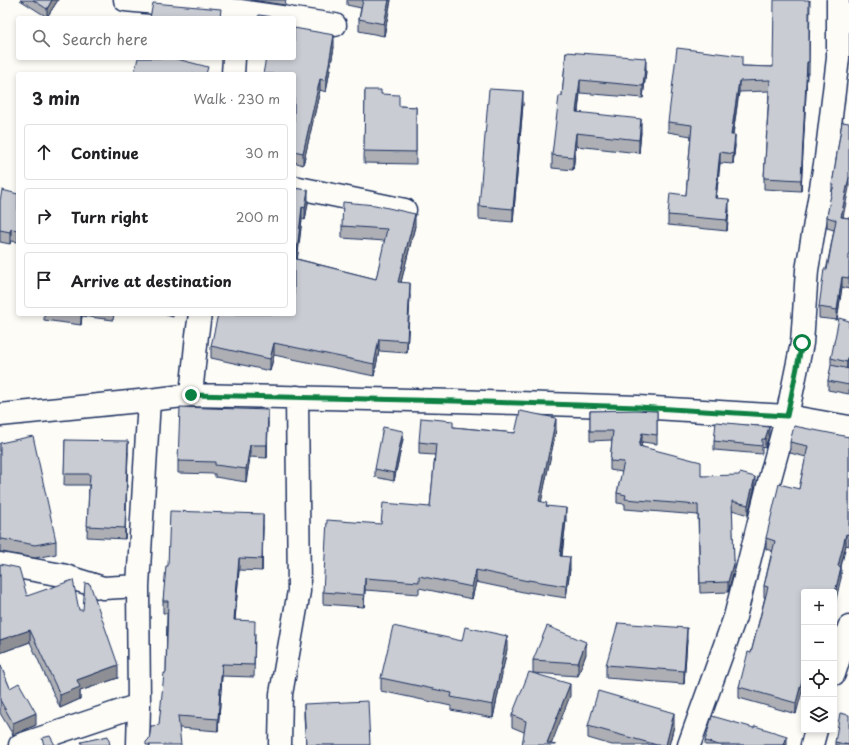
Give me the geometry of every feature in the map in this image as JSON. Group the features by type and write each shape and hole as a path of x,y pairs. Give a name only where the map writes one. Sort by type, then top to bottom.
{"street":[{"path":"126,0 264,16"},
{"path":"689,745 735,617 787,416 802,343 807,270 844,58 838,0"},
{"path":"296,19 335,25"},
{"path":"233,72 234,60"},
{"path":"296,188 405,210"},
{"path":"191,395 200,316"},
{"path":"0,415 191,395 638,407 787,416 849,427"},
{"path":"280,745 281,694 300,591 297,397"},
{"path":"138,745 138,586 149,400"},
{"path":"0,564 62,575 103,588 138,586"},
{"path":"837,665 849,627"},
{"path":"20,745 139,705"},
{"path":"812,745 815,733"}],"building":[{"path":"33,0 52,0 47,9"},
{"path":"363,0 389,0 384,24 359,19"},
{"path":"774,0 809,0 809,62 807,62 801,180 764,178 770,80 739,81 731,135 735,135 733,154 720,152 715,198 729,199 727,220 668,215 670,193 686,195 692,125 668,122 677,48 742,56 742,66 773,67"},
{"path":"153,3 221,9 220,16 150,16"},
{"path":"296,28 334,35 326,81 320,79 303,153 296,151 296,72 263,72 266,60 296,60"},
{"path":"566,52 646,58 643,86 580,80 576,112 641,119 639,140 576,133 573,157 552,155 559,96 562,96"},
{"path":"138,60 181,60 208,67 207,72 134,72"},
{"path":"489,89 523,91 513,209 479,206"},
{"path":"365,90 381,90 381,94 399,95 399,106 416,107 416,152 364,151"},
{"path":"842,122 849,123 849,177 841,217 849,218 849,278 842,277 837,310 819,307 824,269 827,269 836,220 827,217 834,185 832,185"},
{"path":"296,188 308,190 305,208 302,207 296,259"},
{"path":"2,190 16,194 16,230 11,229 10,232 0,230 0,201"},
{"path":"343,202 375,205 415,214 398,282 410,283 407,341 379,339 374,364 274,343 270,359 211,346 218,316 296,316 296,259 376,279 387,229 342,226"},
{"path":"839,318 849,321 849,352 847,362 831,358"},
{"path":"831,365 849,369 849,385 828,381"},
{"path":"180,407 268,410 267,445 250,445 246,469 215,465 215,462 178,461"},
{"path":"520,411 556,418 539,501 547,503 546,506 566,508 560,556 570,557 566,586 528,581 476,570 472,587 419,576 419,582 365,578 364,595 323,592 327,520 381,524 383,503 430,507 436,444 419,442 421,418 453,421 453,427 515,433"},
{"path":"590,411 657,411 657,435 642,433 639,446 701,462 701,476 739,475 740,473 755,477 748,505 732,501 734,560 728,582 700,583 698,505 625,499 626,495 617,493 624,462 610,461 613,431 590,431"},
{"path":"716,422 769,427 765,439 762,439 762,446 714,441"},
{"path":"794,426 849,437 849,535 846,534 838,566 841,567 836,589 801,589 801,684 796,703 739,687 748,652 751,653 768,587 764,586 775,541 766,538 779,484 799,489 808,446 790,442"},
{"path":"383,427 403,431 394,473 375,469"},
{"path":"33,436 56,541 35,545 0,539 0,443"},
{"path":"65,440 128,441 125,528 87,526 90,474 64,474"},
{"path":"170,511 263,514 262,559 239,558 234,620 255,621 254,665 222,664 218,719 178,716 181,745 146,745 146,742 149,739 151,726 159,725 164,673 166,673 168,601 163,601 166,566 168,566"},
{"path":"0,564 19,568 27,596 73,580 79,610 83,610 85,583 90,584 118,665 77,680 80,687 60,695 30,630 0,640"},
{"path":"618,623 687,628 684,671 606,665"},
{"path":"393,626 462,641 465,627 507,636 493,705 451,697 452,693 381,678"},
{"path":"547,626 586,642 578,663 533,660"},
{"path":"0,664 10,688 19,683 36,713 13,723 0,700"},
{"path":"529,672 570,684 547,743 556,745 522,745 526,721 512,715"},
{"path":"598,691 674,713 666,745 657,745 588,726"},
{"path":"368,701 370,745 306,745 304,704"},
{"path":"840,713 849,715 849,745 835,742"},
{"path":"712,716 754,728 755,726 787,736 784,745 719,745 705,741"},
{"path":"50,736 55,745 44,745 42,738"},
{"path":"108,736 110,745 83,745 81,742"}],"route":[{"path":"191,395 638,407 787,416 802,343"}]}
